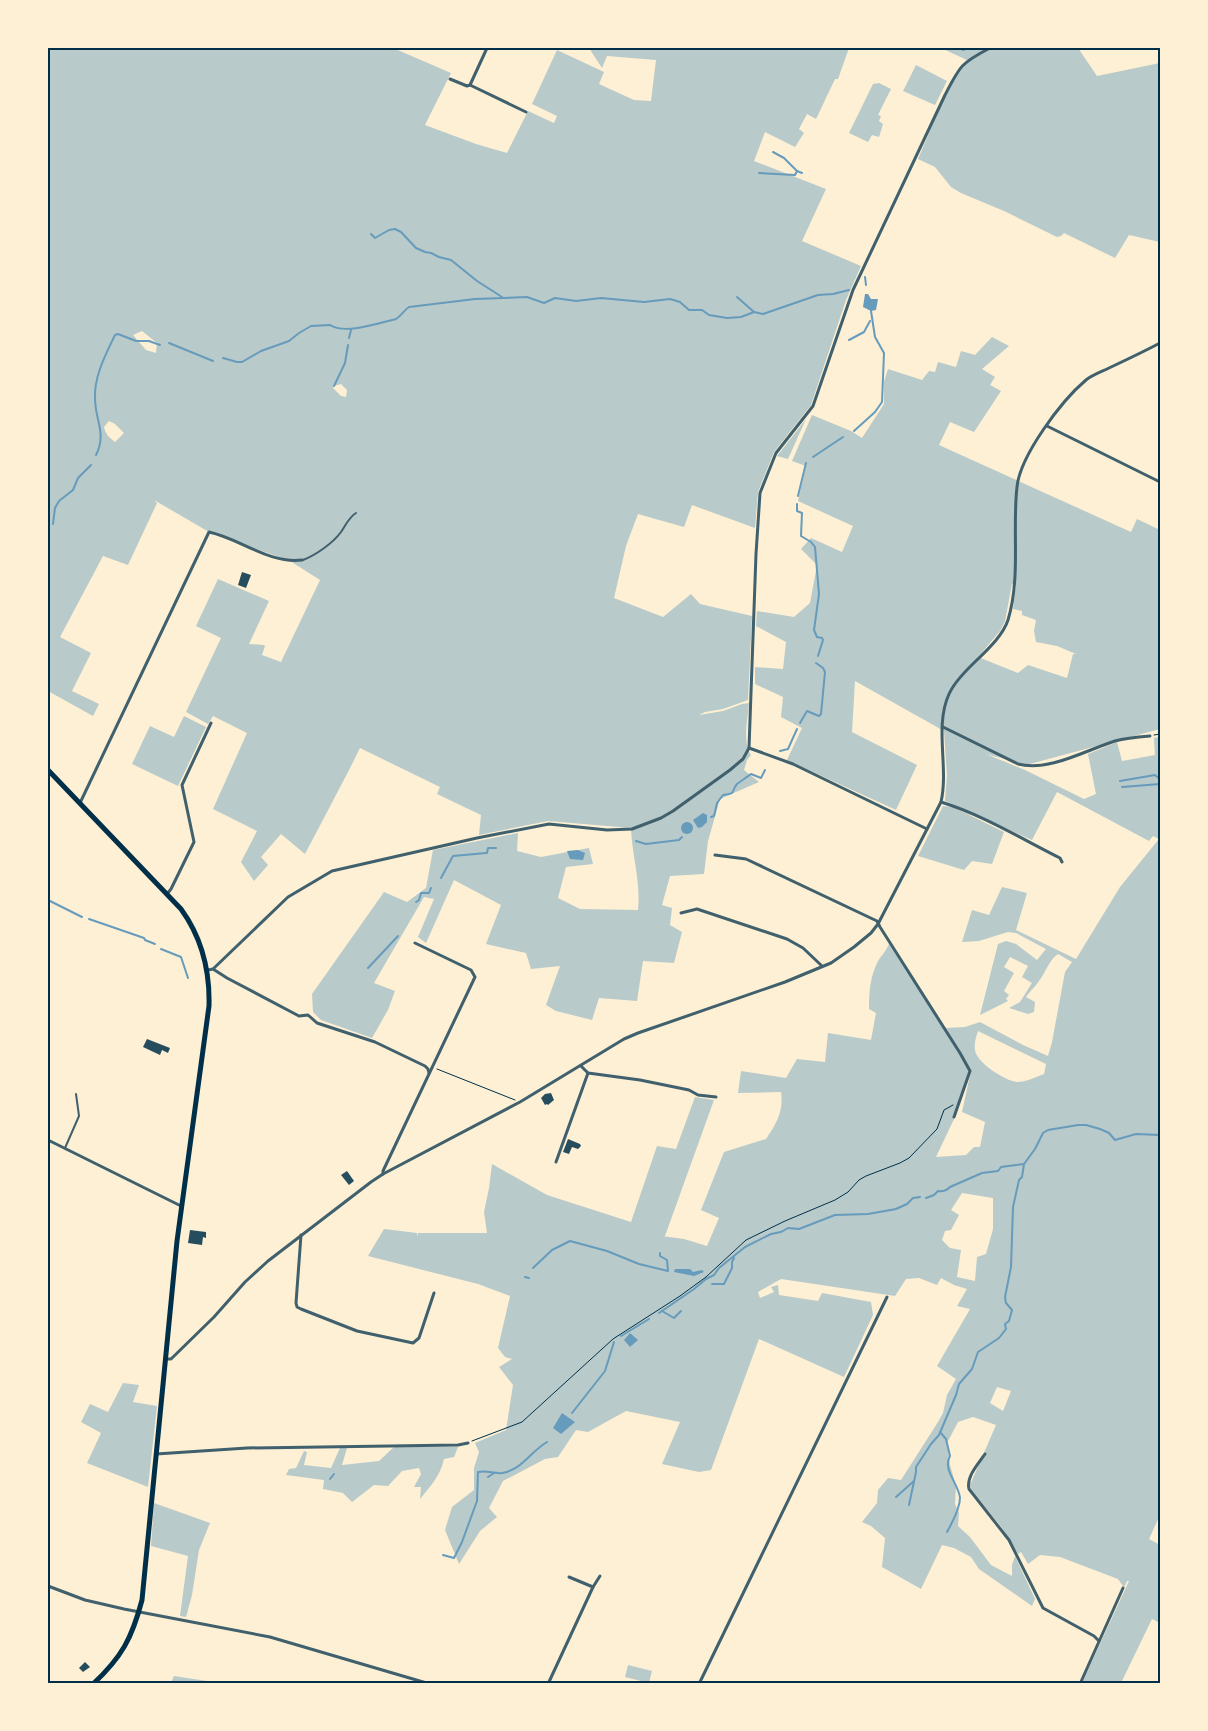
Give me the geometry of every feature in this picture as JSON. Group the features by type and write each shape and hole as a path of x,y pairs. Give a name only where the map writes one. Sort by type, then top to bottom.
{"main road":[{"path":"48,770 181,909 193,928 210,970 209,1006 181,1206 142,1600 135,1629 110,1667 93,1684"}],"street":[{"path":"470,85 488,48"},
{"path":"429,1073 425,1066 383,1046 317,1022 308,1015 299,1016 210,970 288,897 332,871 477,838 549,824 607,830 632,829 673,812 730,770 743,758 749,748 760,493 776,453 813,406 849,300 945,95 959,68 966,61 990,48"},
{"path":"450,79 467,86 470,85 526,112"},
{"path":"165,1359 171,1359 214,1317 254,1273 301,1235 383,1174 520,1102 607,1048 638,1033 774,986 822,966 844,955 871,933 878,924 941,802 944,788 942,715 950,692 1002,631 1008,619 1014,582 1017,487 1021,468 1059,409 1086,380 1160,343"},
{"path":"1047,426 1160,482"},
{"path":"80,804 209,532 225,536 274,558 290,561 302,560"},
{"path":"167,894 194,842 183,792 183,780 211,723"},
{"path":"943,726 962,738 1026,766 1078,756 1118,740 1150,736"},
{"path":"749,748 793,764 928,829"},
{"path":"941,802 999,827 1060,858 1062,862"},
{"path":"715,855 746,859 877,921 970,1072 954,1117"},
{"path":"680,914 697,909 787,939 803,948 822,966"},
{"path":"383,1174 386,1163 475,977 471,970 415,943"},
{"path":"580,1066 588,1073 640,1080 689,1090 698,1095 716,1097"},
{"path":"556,1162 588,1073"},
{"path":"48,1140 181,1206"},
{"path":"301,1235 296,1303 297,1307 301,1309 357,1331 413,1344 419,1338 434,1293"},
{"path":"699,1684 887,1297"},
{"path":"156,1454 247,1448 458,1445 468,1443"},
{"path":"985,1454 970,1477 969,1489 1009,1540 1043,1608 1094,1636 1099,1641"},
{"path":"548,1684 600,1576"},
{"path":"570,1577 594,1587"},
{"path":"48,1586 85,1600 157,1616 243,1630 430,1684"},
{"path":"1080,1684 1123,1588"}],"lane":[{"path":"302,560 311,557 340,533 351,516 356,513"},
{"path":"65,1148 79,1116 76,1094"}],"path":[{"path":"1150,736 1160,734"},
{"path":"432,1067 520,1102"},
{"path":"468,1443 522,1422 613,1339 680,1296 706,1276 746,1240 835,1200 848,1192 859,1180 866,1176 909,1158 937,1129 944,1110 959,1103"}],"shaded area":[{"path":"48,48 393,48 451,73 425,125 476,144 507,153 528,111 554,123 557,116 532,104 557,50 604,72 599,84 634,100 651,101 656,60 607,56 602,68 589,48 849,48 838,79 835,79 816,119 807,114 799,129 804,133 795,147 765,132 754,161 826,189 802,241 861,266 846,300 811,405 774,452 758,492 755,528 692,505 684,527 638,514 626,546 614,598 663,617 691,594 700,604 752,616 748,700 699,715 723,711 749,703 746,737 748,750 751,755 747,760 744,770 759,782 720,799 708,841 704,874 670,876 662,905 672,908 670,925 682,932 674,963 643,961 637,1001 599,998 592,1020 556,1011 546,1005 560,966 531,969 526,953 486,944 501,905 454,880 426,943 418,937 434,899 424,897 374,983 395,991 388,1010 372,1038 321,1020 313,1012 312,994 384,892 407,902 426,888 433,850 518,833 517,851 541,857 589,848 593,864 566,867 558,898 580,909 638,910 639,900 631,828 548,821 479,835 481,815 437,794 440,787 360,748 305,854 281,834 261,857 268,865 254,881 241,862 257,831 213,809 247,733 213,716 208,724 186,712 221,638 196,626 218,579 269,601 249,644 264,645 262,655 281,662 320,580 290,561 209,532 154,500 157,503 128,565 103,556 60,637 91,653 72,691 99,704 93,716 48,691","holes":["142,331 157,343 156,353 146,350 133,335","341,384 347,390 346,397 341,396 333,388","109,421 124,433 115,442 108,436 104,427"]},
{"path":"941,48 1078,48 1097,76 1160,63 1160,242 1129,235 1115,258 1064,233 1057,237 1004,211 961,193 951,187 935,167 918,159 946,94 969,61"},
{"path":"916,65 947,81 935,105 903,91"},
{"path":"879,83 891,89 878,115 881,116 879,121 883,124 879,137 872,135 868,142 849,133 873,84"},
{"path":"992,337 1009,346 982,369 995,377 990,385 1001,391 974,432 950,422 939,445 1131,532 1137,519 1160,530 1160,729 1026,765 986,754 1025,770 1084,799 1096,794 1088,754 1117,742 1122,761 1155,755 1154,738 1160,737 1160,1515 1149,1539 1160,1545 1160,1623 1152,1619 1121,1683 1082,1683 1129,1581 1127,1581 1123,1590 1123,1586 1118,1579 1060,1557 1040,1555 1028,1564 1021,1552 1018,1554 1002,1528 971,1489 970,1485 996,1425 973,1417 958,1422 947,1443 950,1465 956,1486 955,1504 959,1513 958,1526 970,1537 991,1565 1012,1576 1012,1565 1015,1556 1035,1599 1032,1606 979,1569 971,1557 954,1548 942,1545 921,1589 882,1567 885,1538 871,1526 862,1522 877,1503 878,1490 888,1478 901,1480 943,1413 947,1395 956,1379 937,1366 970,1309 957,1306 967,1289 941,1278 937,1285 919,1278 906,1279 895,1296 781,1279 758,1292 760,1298 774,1292 771,1287 778,1285 779,1295 818,1301 822,1293 871,1302 873,1315 844,1377 759,1339 711,1470 699,1472 662,1464 680,1422 626,1411 588,1432 576,1430 558,1457 545,1459 503,1481 489,1508 497,1517 480,1531 459,1564 445,1530 452,1507 474,1490 474,1468 479,1452 475,1443 506,1430 513,1385 499,1367 512,1359 505,1357 498,1348 510,1296 478,1284 368,1256 384,1229 417,1233 417,1237 418,1233 487,1233 484,1212 492,1164 547,1195 631,1222 657,1146 676,1149 695,1097 714,1100 665,1236 662,1236 684,1239 707,1246 719,1218 701,1210 724,1152 766,1139 776,1123 780,1111 781,1092 738,1093 741,1071 786,1078 797,1059 825,1062 828,1033 871,1040 876,1013 869,1009 870,985 878,961 889,944 961,1055 969,1071 954,1119 936,1157 966,1155 974,1147 980,1147 985,1122 962,1112 971,1071 946,1028 965,1027 980,1022 1048,1056 1065,972 1072,962 1058,954 1052,959 1041,978 1026,997 1035,1002 1034,1012 1028,1014 1009,1008 1020,1002 1032,983 1022,977 1028,966 1010,957 1004,967 1014,973 1004,991 1009,995 1006,999 1008,1001 980,1015 998,944 1006,941 1016,944 1037,960 1046,949 1016,933 1008,932 979,941 962,942 972,910 989,915 1002,887 1027,893 1016,930 1076,959 1120,887 1159,839 1153,836 1149,841 1057,792 1032,840 945,801 947,775 944,731 855,681 852,732 917,765 896,810 787,760 802,728 781,717 783,697 755,684 755,667 783,669 786,642 756,626 757,611 794,617 810,603 817,565 801,549 811,538 842,552 853,526 798,501 806,466 792,461 812,415 851,431 862,438 884,404 884,382 888,369 922,380 929,371 935,372 938,362 956,367 961,351 975,355","holes":["1012,584 1016,586 1013,609 1022,611 1022,615 1036,620 1034,631 1036,642 1057,646 1076,654 1073,654 1067,678 1028,665 1018,673 978,657 1000,631 1005,621","978,1031 1046,1064 1044,1074 1017,1082 999,1075 980,1060 975,1050 975,1040","962,1193 993,1198 993,1229 986,1254 977,1257 975,1281 957,1277 961,1250 950,1248 942,1240 945,1231 951,1230 959,1215 951,1210","997,1387 1011,1391 1003,1411 990,1403"]},
{"path":"806,419 788,459 777,456"},
{"path":"184,716 206,727 178,786 132,764 150,726 174,737"},
{"path":"943,806 953,807 1004,832 992,864 972,861 964,870 918,856"},
{"path":"123,1383 139,1385 133,1402 157,1406 148,1487 87,1463 101,1433 81,1422 90,1404 108,1412"},
{"path":"394,1447 458,1447 454,1457 444,1459 431,1486 420,1499 421,1487 414,1487 421,1474 419,1468 402,1471 388,1486 374,1485 352,1502 343,1493 323,1489 324,1480 286,1475 289,1469 296,1468 304,1451 307,1452 304,1465 331,1468 340,1448 347,1448 342,1465 379,1461"},
{"path":"154,1503 210,1523 199,1550 192,1595 186,1617 180,1616 188,1556 151,1546"},
{"path":"628,1665 652,1671 649,1683 625,1677"},
{"path":"174,1676 220,1683 171,1683"}],"water":[{"path":"865,294 868,294 871,299 878,299 876,310 871,311 863,307"},
{"path":"703,813 707,815 707,822 698,828 693,820"},
{"path":"685,822 689,822 693,828 689,834 685,834 681,830 681,826"},
{"path":"578,850 585,853 583,860 570,859 567,851"},
{"path":"675,1269 690,1269 693,1272 702,1270 704,1272 694,1276 674,1272"},
{"path":"630,1333 638,1340 630,1347 624,1340"},
{"path":"562,1413 575,1422 561,1434 553,1428"}],"building":[{"path":"242,572 251,575 246,588 238,585"},
{"path":"147,1039 170,1048 168,1053 162,1050 160,1055 143,1047"},
{"path":"551,1093 554,1100 545,1105 541,1098 545,1094"},
{"path":"568,1139 581,1146 578,1149 572,1147 569,1154 563,1152"},
{"path":"347,1171 354,1181 349,1185 341,1175"},
{"path":"190,1230 206,1232 206,1238 203,1237 202,1245 188,1243"},
{"path":"85,1662 90,1667 83,1672 79,1668"}],"waterway":[{"path":"958,48 964,50"},
{"path":"773,152 784,158 797,171"},
{"path":"759,173 795,175 797,171 802,173"},
{"path":"371,234 375,238 389,230 395,229 401,232 416,248 451,260 477,281 502,297"},
{"path":"865,277 866,285"},
{"path":"223,358 242,362 261,351 289,341 311,326 330,325 336,328 353,329 396,319 409,307 475,299 527,297 544,303 555,298 576,301 601,298 644,302 670,299 680,302 689,310 702,310 709,315 727,318 741,317 754,312 763,314 818,295 849,290"},
{"path":"737,297 754,312"},
{"path":"854,431 875,412 882,402 884,353 875,337 871,311"},
{"path":"849,340 864,332 870,321"},
{"path":"349,338 351,330"},
{"path":"96,455 101,433 95,406 96,382 101,365 115,335 118,334 136,341 149,341 160,345"},
{"path":"169,343 213,361"},
{"path":"334,386 345,363 348,345"},
{"path":"813,457 843,437"},
{"path":"798,496 806,463"},
{"path":"53,524 55,508 59,501 73,490 78,478 91,465"},
{"path":"797,504 797,511 802,513 801,536 815,547 819,594 814,630 817,637 823,640 818,656"},
{"path":"800,723 807,711 819,716 821,714 825,672 816,663"},
{"path":"780,751 788,749 797,729"},
{"path":"711,817 714,816 717,803 723,795 732,793 737,784 751,774 761,778 765,770"},
{"path":"1120,781 1155,775 1160,779"},
{"path":"1122,787 1160,784"},
{"path":"636,841 646,844 679,840 682,837"},
{"path":"441,878 453,856 487,853 488,848 496,848"},
{"path":"416,902 419,900 421,893 429,893 431,888"},
{"path":"48,900 82,917"},
{"path":"89,919 144,938 155,944"},
{"path":"368,968 398,936"},
{"path":"161,949 181,957 188,978"},
{"path":"926,1198 938,1191 946,1190 982,1173 998,1171 1001,1167 1024,1164 1035,1149 1043,1133 1048,1130 1086,1125 1109,1133 1115,1140 1136,1134 1160,1135"},
{"path":"909,1505 916,1467 939,1435 959,1384 972,1369 978,1352 999,1338 1006,1329 1005,1324 1009,1321 1012,1310 1006,1303 1005,1297 1011,1267 1013,1207 1024,1164"},
{"path":"662,1311 714,1275 719,1268 745,1247 771,1234 788,1228 799,1229 835,1215 868,1214 896,1209 907,1204 913,1198 920,1197"},
{"path":"533,1268 552,1250 570,1241 607,1251 639,1264 668,1271 667,1260 660,1256 660,1253"},
{"path":"712,1284 724,1284 732,1268 734,1258"},
{"path":"525,1277 529,1278"},
{"path":"659,1313 662,1311 674,1318 681,1311"},
{"path":"621,1336 649,1319"},
{"path":"572,1413 605,1371 614,1342"},
{"path":"940,1432 946,1439 950,1456 948,1461 949,1472 960,1498 957,1511 947,1532"},
{"path":"443,1555 454,1558 462,1542 477,1501 478,1472 502,1473 509,1471 521,1465 547,1442"},
{"path":"488,1477 494,1473"},
{"path":"330,1479 334,1474"},
{"path":"896,1497 914,1481"}]}
